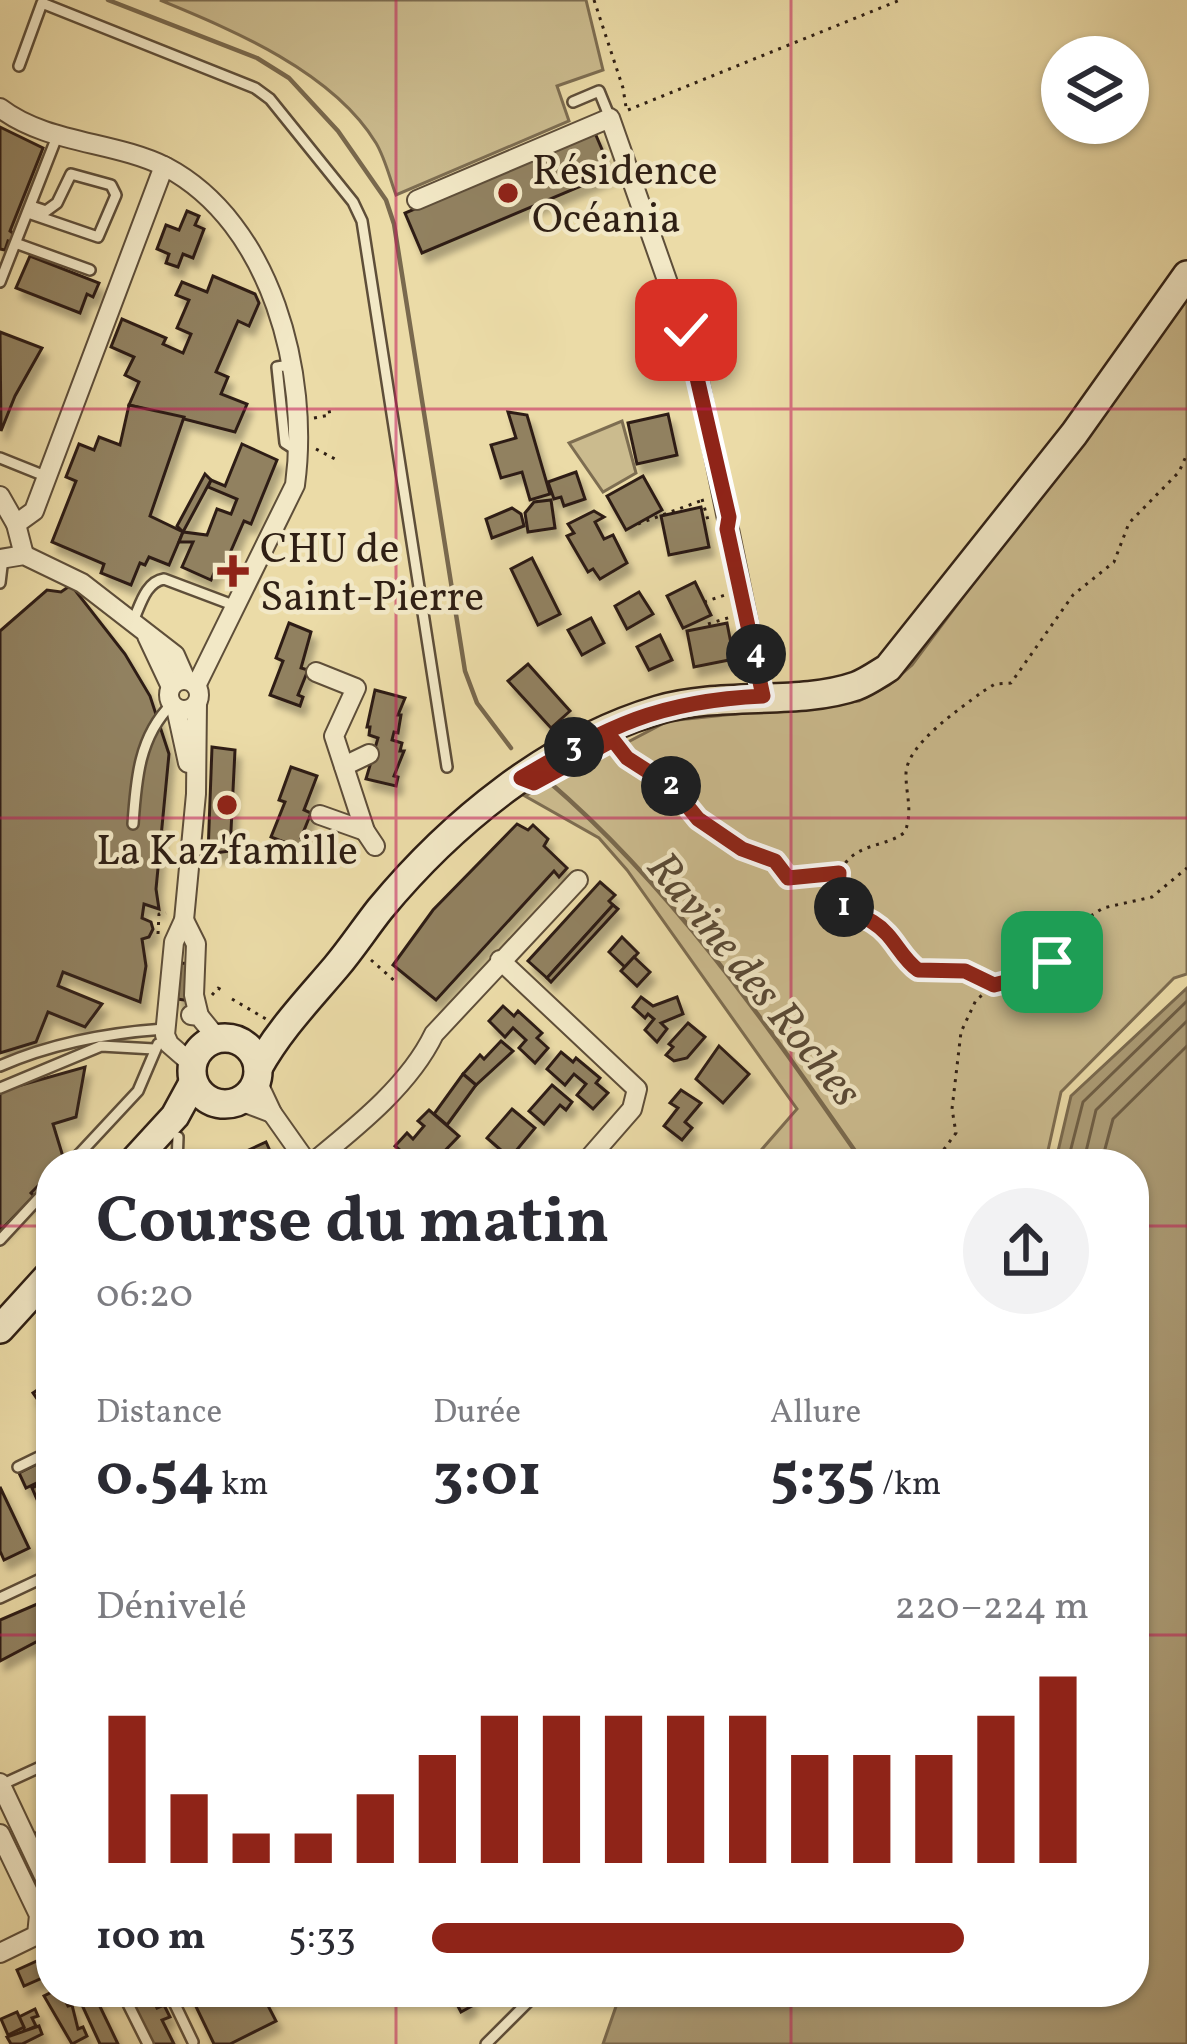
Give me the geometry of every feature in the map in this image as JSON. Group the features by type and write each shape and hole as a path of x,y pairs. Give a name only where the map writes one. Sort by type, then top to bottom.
{"main road":[{"path":"145,1149 175,1116 201,1048 219,1032 267,1020 356,927 521,778 603,730 675,706 857,686 888,668 1074,434 1187,275"},
{"path":"178,1149 243,1088 280,1031 381,908"},
{"path":"219,1032 255,1056 243,1088"},
{"path":"193,1074 203,1097 243,1088"},
{"path":"0,1304 36,1265"},
{"path":"0,1329 36,1290"}],"street":[{"path":"0,108 58,134 164,166 190,183 227,220 256,259 283,314 300,452 295,485 183,694"},
{"path":"417,200 610,118 688,338 763,696"},
{"path":"16,524 34,511 164,166"},
{"path":"0,496 16,524 24,555"},
{"path":"1,559 24,555 82,583 139,629 183,694 192,815 184,920 174,942 163,1034 193,1074"},
{"path":"316,672 356,688 334,736 370,839 320,815"},
{"path":"339,724 361,728"},
{"path":"344,766 369,754"},
{"path":"328,1149 363,1122 500,960 578,880"},
{"path":"184,920 197,947 194,995 219,1032"},
{"path":"500,960 637,1089 632,1109 597,1149"},
{"path":"163,1034 178,1014 219,1032"},
{"path":"243,1088 272,1113 298,1149"},
{"path":"0,1784 36,1860"},
{"path":"0,1834 36,1911"},
{"path":"0,1953 36,1935"}],"lane":[{"path":"20,66 43,3 229,76 270,99 352,202 362,221 393,400 447,766"},
{"path":"574,102 599,91 610,118"},
{"path":"0,282 58,134"},
{"path":"30,209 46,216 98,237 116,195 114,189 71,174 46,216"},
{"path":"17,244 90,270"},
{"path":"0,458 47,477"},
{"path":"0,583 1,559"},
{"path":"139,629 151,584 157,580 233,604"},
{"path":"133,824 140,761 159,716 183,694"},
{"path":"0,1066 112,1033 163,1034"},
{"path":"0,1088 101,1046 163,1034"},
{"path":"84,1149 138,1091 163,1034"},
{"path":"0,1240 36,1201"},
{"path":"18,1467 36,1458"},
{"path":"0,1598 36,1581"},
{"path":"0,1784 36,1768"},
{"path":"130,2007 148,2044"},
{"path":"176,2007 193,2042"},
{"path":"486,2044 523,2007"}],"path":[{"path":"594,0 626,111 900,0"},
{"path":"311,419 330,416 329,410"},
{"path":"300,452 313,448 335,459"},
{"path":"994,985 965,971 929,972 911,966 881,928 845,909 837,895 839,873 858,851 905,832 911,799 906,774 914,750 982,692 994,684 1011,683 1022,673 1060,612 1087,581 1114,562 1130,523 1179,472 1187,454"},
{"path":"638,524 703,499 712,518 729,517"},
{"path":"704,602 726,594 723,580"},
{"path":"708,624 731,618"},
{"path":"613,740 627,758 672,787 698,819 742,849 775,861 788,878 839,873"},
{"path":"944,1149 956,1133 952,1109 962,1025 976,1000 994,985 1052,962 1066,932 1111,904 1152,897 1187,868"},
{"path":"353,944 397,983"},
{"path":"232,999 267,1020"}],"shaded area":[{"path":"160,0 586,0 603,70 557,86 569,121 396,195 376,143 334,95 279,56"},
{"path":"1187,298 1187,974 1174,978 1061,1092 1048,1149 762,1149 797,1109 627,870 599,838 525,796 668,721 859,701 889,685 912,665"},
{"path":"622,421 636,473 603,492 569,443"}],"water":[{"path":"1187,988 1187,2044 603,2044 616,2007 1149,2007 1149,1149 1059,1149 1071,1096"}],"building":[{"path":"0,127 43,148 5,250 0,249"},
{"name":"Résidence Océania","path":"595,133 612,173 422,253 405,213"},
{"path":"187,211 199,216 195,225 204,229 193,258 183,254 178,267 166,263 169,254 157,249 166,225 179,230"},
{"path":"30,256 99,283 93,297 87,294 80,313 16,288"},
{"path":"213,276 255,294 259,303 249,326 238,321 216,372 228,377 221,394 247,404 235,432 129,405 139,382 125,375 134,357 111,347 122,319 166,338 163,344 183,353 191,334 177,328 189,300 176,295 182,282 207,292"},
{"path":"0,332 42,348 1,431"},
{"path":"129,405 184,417 150,516 183,532 169,565 149,557 145,565 140,563 131,585 101,573 104,564 52,542 76,481 66,477 79,444 94,450 99,437 120,445"},
{"path":"508,412 527,415 550,494 530,500 522,472 501,478 491,445 516,438"},
{"path":"668,414 677,455 637,464 628,423"},
{"path":"242,444 277,460 251,524 244,521 223,569 217,566 211,580 182,567 193,542 179,542 183,532 207,535 217,509 231,514 237,499 208,487 211,480 225,486"},
{"path":"576,472 585,499 564,506 561,497 554,499 548,482"},
{"path":"205,474 211,480 183,532 177,526"},
{"path":"643,476 662,510 626,530 607,496"},
{"path":"551,500 555,528 528,532 525,513 534,502"},
{"path":"701,507 709,547 669,555 661,516"},
{"path":"512,508 521,514 524,526 492,538 486,519"},
{"path":"594,511 604,517 595,522 604,539 613,535 627,563 600,579 593,569 588,572 567,536 574,533 568,524"},
{"path":"532,558 560,614 538,625 511,569"},
{"path":"695,582 711,615 683,628 667,596"},
{"path":"71,585 125,654 150,696 169,754 156,889 159,909 144,904 142,918 153,929 142,939 146,966 140,1002 63,972 58,986 102,1004 85,1027 48,1012 36,1042 0,1053 0,631 47,590 61,592"},
{"path":"639,592 653,614 627,629 615,606"},
{"path":"591,618 604,643 582,655 568,630"},
{"path":"289,623 311,632 301,668 308,670 298,695 303,697 300,706 270,695 283,661 276,658"},
{"path":"727,623 734,659 694,667 687,631"},
{"path":"660,635 672,660 649,670 637,647"},
{"path":"528,664 570,711 551,728 508,681"},
{"path":"375,690 405,698 398,733 394,732 392,740 402,743 400,751 404,751 394,776 398,777 396,786 366,779 378,738 369,735 367,727"},
{"name":"La Kaz'famille","path":"212,747 235,750 230,851 208,854"},
{"path":"291,767 317,776 304,810 311,813 301,838 305,840 302,849 271,837 285,802 279,800"},
{"path":"517,824 528,830 533,825 548,839 544,846 567,868 559,877 554,871 436,1000 393,965 433,910"},
{"path":"600,882 615,895 609,901 613,905 547,978 528,961"},
{"path":"613,905 618,909 551,982 547,978"},
{"path":"622,937 638,953 625,967 609,952"},
{"path":"634,957 650,972 637,986 621,971"},
{"path":"180,963 194,964 191,1001 177,999"},
{"path":"641,997 653,1006 677,997 683,1014 661,1023 667,1029 657,1042 645,1030 654,1019 633,1007"},
{"path":"503,1006 514,1016 518,1011 542,1033 537,1038 548,1048 535,1063 519,1048 526,1040 513,1028 505,1037 489,1021"},
{"path":"688,1023 705,1037 687,1058 674,1061 666,1055 673,1047 669,1044"},
{"path":"501,1041 513,1051 476,1085 463,1074"},
{"path":"719,1046 749,1074 723,1103 696,1079"},
{"path":"561,1052 600,1078 596,1083 608,1093 593,1109 577,1095 586,1084 574,1074 565,1085 547,1069"},
{"path":"85,1067 76,1117 53,1124 61,1149 36,1149 34,1196 0,1231 0,1091"},
{"path":"463,1074 476,1085 447,1125 434,1114"},
{"path":"552,1085 572,1102 566,1110 560,1105 544,1124 529,1111"},
{"path":"681,1090 701,1103 685,1122 692,1128 682,1140 664,1126 678,1108 670,1103"},
{"path":"512,1109 535,1128 518,1149 500,1149 487,1138"},
{"path":"429,1110 459,1136 446,1149 398,1149 395,1146 407,1133 413,1139 424,1126 418,1121"},
{"path":"36,1464 36,1483 26,1488 19,1473"},
{"path":"0,1487 29,1548 4,1560 0,1551"},
{"path":"36,1604 36,1642 0,1661 0,1620"},
{"path":"36,1961 36,1981 24,1986 17,1970"},
{"path":"50,2007 72,2007 78,2029 83,2027 87,2036 72,2044"},
{"path":"83,2007 100,2007 118,2044 100,2044"},
{"path":"131,2007 165,2007 170,2017 162,2020 174,2044 148,2044"},
{"path":"196,2007 269,2007 276,2021 230,2044 214,2044"},
{"path":"35,2009 36,2026 25,2031 19,2017"},
{"path":"17,2012 24,2027 8,2035 1,2019"},
{"path":"39,2026 42,2034 22,2044 11,2044 7,2037"}],"waterway":[{"name":"Ravine des Roches","path":"108,0 257,58 289,78 338,131 386,200 394,224 465,671 477,703 511,748"},
{"name":"Ravine des Roches","path":"548,781 679,914 853,1149"}],"place":[{"name":"Résidence Océania","path":"508,193"},
{"name":"CHU de Saint-Pierre","path":"233,571"},
{"name":"La Kaz'famille","path":"227,805"}],"route":[{"path":"686,330 763,696 708,699 659,710 603,730 521,778 534,783 613,740 627,758 672,787 698,819 742,849 775,861 788,878 839,873 837,895 845,909 881,928 918,970 965,971 994,985 1052,962"}]}
